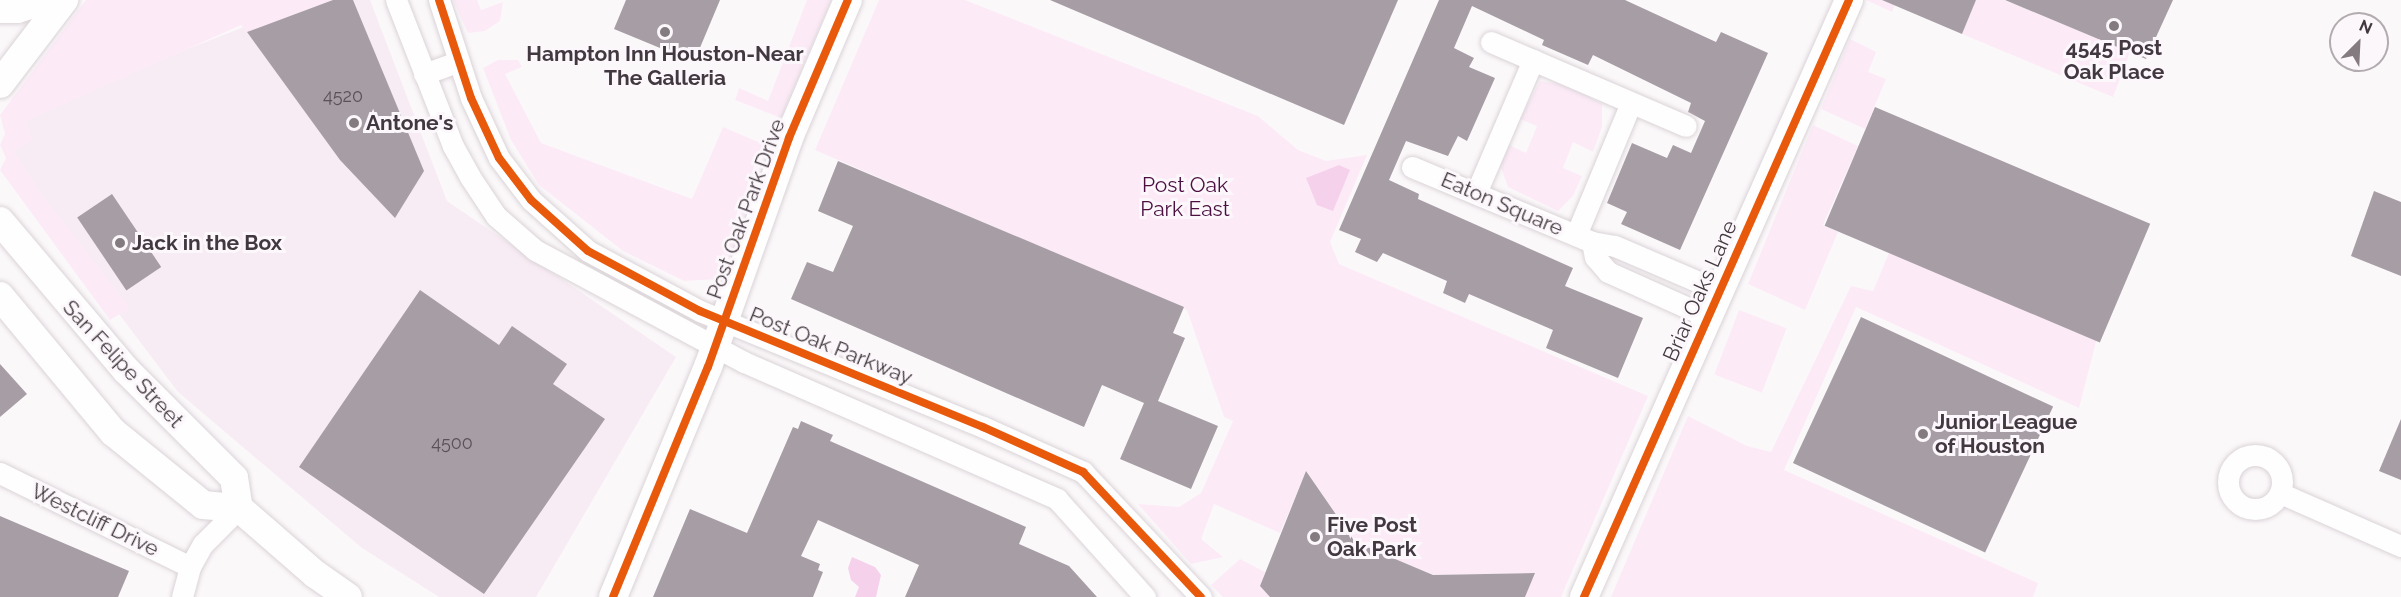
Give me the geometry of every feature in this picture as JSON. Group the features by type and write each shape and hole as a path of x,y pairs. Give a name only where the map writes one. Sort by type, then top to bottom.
{"street":[{"path":"0,9 17,9 46,0"},
{"path":"0,84 64,0"},
{"name":"Post Oak Parkway","path":"396,0 453,146 496,216 561,266 720,335 1057,499 1145,597"},
{"name":"Post Oak Parkway","path":"439,0 459,61 499,158 531,200 588,251 720,335 983,427 1083,472 1201,597"},
{"name":"Post Oak Park Drive","path":"613,597 720,335 789,138 848,0"},
{"name":"Briar Oaks Lane","path":"1584,597 1849,0"},
{"path":"1491,42 1686,126"},
{"path":"1476,193 1533,60"},
{"path":"424,74 459,61"},
{"path":"1631,103 1584,239 1608,272 1708,317"},
{"name":"Eaton Square","path":"1412,167 1584,239 1615,246 1720,291"},
{"name":"San Felipe Street","path":"0,221 126,370 234,478 239,508"},
{"path":"0,296 113,432 203,506 239,508 315,574 348,597"},
{"name":"Westcliff Drive","path":"0,473 190,567"},
{"path":"2280,493 2401,546"},
{"path":"182,597 190,567 203,544 239,508"}],"shaded area":[{"path":"313,0 370,0 447,201 676,357 536,597 439,597 362,548 178,392 12,173 13,117"},
{"path":"1339,165 1350,170 1333,211 1317,205 1306,178"},
{"path":"852,557 875,567 881,575 876,597 855,597 859,587 851,580 848,568"}],"green space":[{"path":"86,0 332,0 247,32 241,25 26,121 32,140 14,151 39,191 130,308 110,320 0,170 6,158 0,145 5,134 0,115"},
{"path":"453,0 477,0 481,10 503,2 500,21 485,31 468,33"},
{"path":"807,0 831,0 781,118 735,100 739,88 768,101"},
{"name":"Post Oak Park East","path":"879,0 965,0 1258,116 1298,150 1326,161 1367,155 1330,242 1339,264 1648,396 1561,597 1525,597 1534,573 1433,575 1355,542 1306,471 1280,533 1214,504 1201,539 1223,557 1191,564 1138,504 1179,507 1201,493 1233,421 1224,417 1187,310 815,150"},
{"path":"1866,0 1897,0 1892,12"},
{"path":"1976,0 2004,0 2130,52 2113,97 1962,34"},
{"path":"1850,39 1876,52 1868,72 1886,79 1865,129 1821,109"},
{"path":"498,60 518,60 522,67 505,74 541,143 692,199 723,127 763,144 731,260 718,279 684,281 623,251 539,185 511,140 483,68"},
{"path":"1540,81 1566,85 1602,104 1602,127 1593,152 1573,142 1563,168 1582,176 1573,196 1558,211 1508,187 1500,165 1509,145 1526,153 1537,126 1520,119"},
{"path":"1813,125 1858,146 1823,225 1838,232 1805,310 1748,284"},
{"path":"1894,241 2099,330 2079,408 1856,307 1784,470 2038,583 2033,597 1611,597 1688,416 1747,446 1771,452 1851,286 1873,291"},
{"path":"1739,310 1787,328 1762,393 1714,374"},
{"path":"1240,559 1265,572 1261,586 1270,597 1223,597 1211,585"}],"building":[{"path":"333,0 353,0 424,171 395,218 340,160 247,32"},
{"name":"Hampton Inn Houston-Near The Galleria","path":"626,0 720,0 694,62 614,29"},
{"path":"1050,0 1398,0 1344,125"},
{"path":"1439,0 1625,0 1716,42 1721,32 1768,53 1680,250 1621,224 1627,212 1607,203 1632,143 1667,158 1673,145 1691,153 1705,121 1688,112 1691,103 1593,55 1588,65 1542,45 1544,40 1472,6 1454,48 1474,58 1469,67 1495,78 1467,141 1458,136 1448,156 1406,141 1389,180 1419,194 1418,199 1573,268 1565,286 1643,318 1618,378 1546,348 1553,330 1469,294 1465,303 1443,293 1447,281 1383,253 1377,262 1355,252 1361,239 1339,230"},
{"path":"1882,0 1976,0 1962,34"},
{"name":"4545 Post Oak Place","path":"2005,0 2173,0 2146,59"},
{"path":"1875,107 2150,224 2100,343 1825,226"},
{"path":"838,161 1184,307 1173,333 1185,338 1158,401 1218,426 1191,489 1120,459 1144,403 1102,385 1084,427 791,299 807,262 833,272 853,226 818,211"},
{"path":"2374,191 2401,202 2401,276 2351,256"},
{"name":"Jack in the Box","path":"112,194 161,267 126,290 77,217"},
{"path":"420,290 499,345 512,326 567,364 553,384 605,419 484,594 299,467"},
{"name":"Junior League of Houston","path":"1861,317 2053,407 1985,553 1793,463"},
{"path":"0,364 27,394 0,417"},
{"path":"2401,419 2401,480 2379,471"},
{"path":"801,421 833,435 830,441 1026,527 1019,544 1069,566 1097,597 905,597 919,565 818,520 801,556 820,564 818,570 823,572 813,597 653,597 690,509 747,533 793,427 798,429"},
{"name":"Five Post Oak Park","path":"1306,471 1355,542 1433,575 1535,573 1525,597 1270,597 1260,586"},
{"path":"0,516 129,571 118,597 0,597"}],"cycle path":[{"path":"439,0 471,98 499,158 531,200 588,251 700,311 983,427 1083,472 1201,597"},
{"path":"613,597 708,367 789,138 848,0"},
{"path":"1584,597 1849,0"}],"place":[{"name":"4545 Post Oak Place","path":"2114,26"},
{"name":"Hampton Inn Houston-Near The Galleria","path":"665,32"},
{"name":"Antone's","path":"354,123"},
{"name":"Jack in the Box","path":"120,243"},
{"name":"Junior League of Houston","path":"1923,434"},
{"name":"Five Post Oak Park","path":"1315,537"}]}
